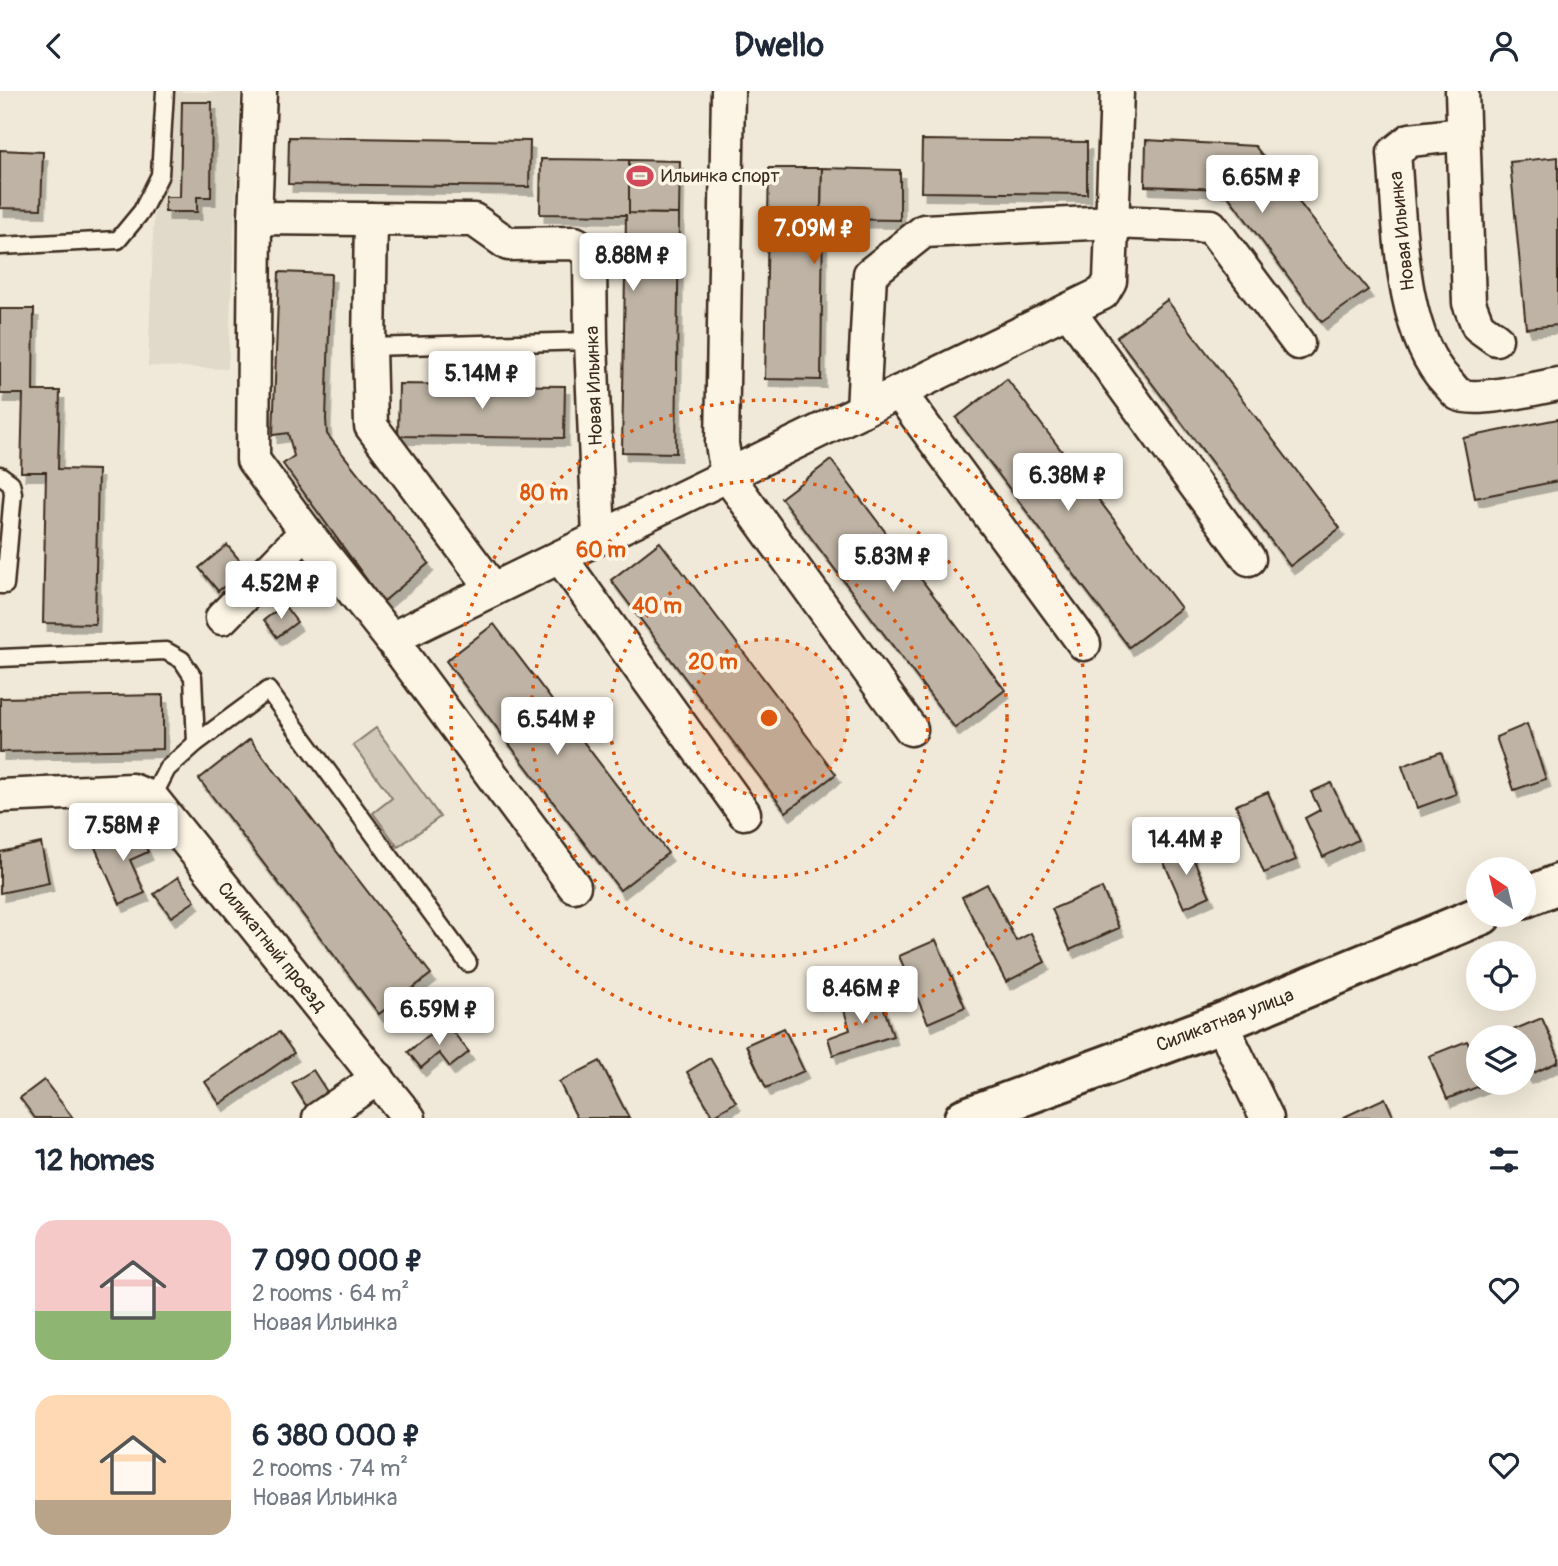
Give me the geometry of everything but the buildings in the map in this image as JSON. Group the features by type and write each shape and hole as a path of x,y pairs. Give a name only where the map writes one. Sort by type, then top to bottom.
{"street":[{"path":"260,91 255,218 253,460 391,639 575,886"},
{"path":"728,91 722,445 727,475 911,729"},
{"path":"391,639 1103,293 1110,281 1117,91"},
{"path":"1462,91 1469,303 1478,326 1496,339"},
{"name":"Новая Ильинка","path":"1463,134 1410,140 1394,153 1405,286 1423,346 1437,372 1459,394 1483,398 1558,384"},
{"name":"Новая Ильинка","path":"255,218 474,220 508,244 575,243 586,250 590,261 599,538"},
{"path":"371,219 371,426 493,589"},
{"path":"863,410 870,274 924,231 1113,222 1211,226 1298,344"},
{"path":"1068,310 1249,559"},
{"path":"899,392 1084,644"},
{"path":"222,618 306,532"},
{"path":"560,557 744,813"},
{"path":"0,796 132,790 152,798"},
{"name":"Силикатный проезд","path":"152,798 409,1118"},
{"path":"1536,893 1558,884"},
{"name":"Силикатная улица","path":"964,1118 1221,1023 1466,922"},
{"path":"1221,1023 1267,1118"},
{"path":"318,1118 378,1078"}],"lane":[{"path":"0,246 118,240 142,211 160,175 166,91"},
{"path":"369,347 592,341"},
{"path":"0,475 11,484 13,493 5,585 0,585"},
{"path":"0,658 166,651 182,660 192,677 196,743"},
{"path":"152,798 167,769 196,743 268,690 468,963"}],"shaded area":[{"path":"159,91 240,93 228,369 148,366"},
{"path":"376,728 440,817 398,847 373,813 392,798 353,745"}],"place":[{"name":"Ильинка спорт","path":"640,176"}]}
